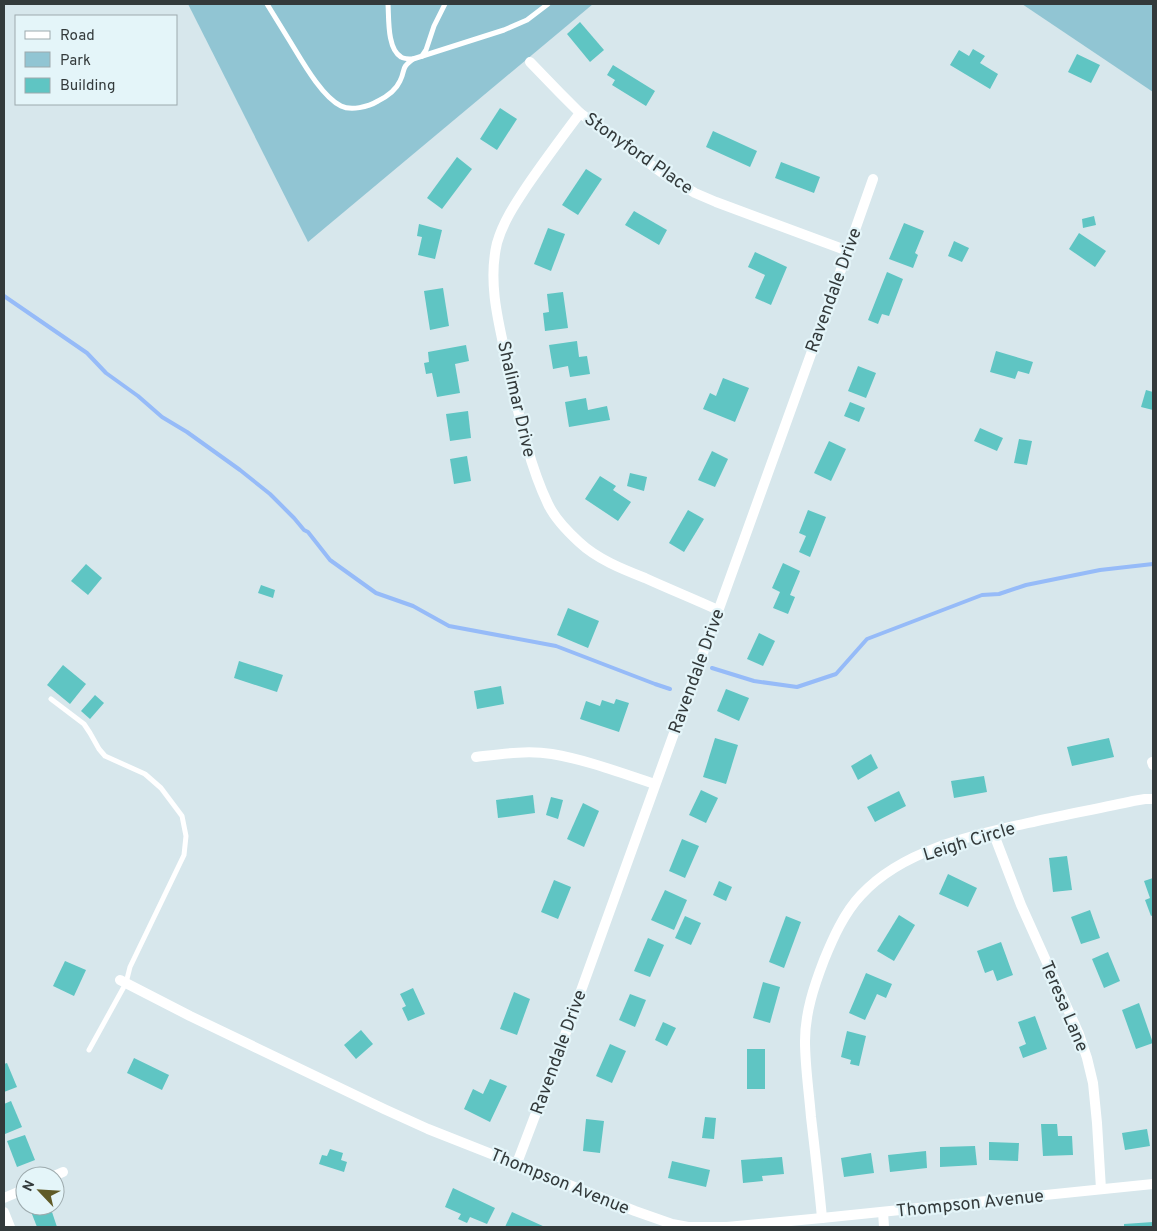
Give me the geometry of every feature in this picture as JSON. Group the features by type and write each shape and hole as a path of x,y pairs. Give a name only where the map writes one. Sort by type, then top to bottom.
{"street":[{"name":"Stonyford Place","path":"530,62 580,113 665,175 695,193 848,251"},
{"name":"Shalimar Drive","path":"580,113 511,210 503,225 495,259 494,286 497,312 516,403 530,456 539,484 549,506 562,525 580,543 593,553 622,568 718,610"},
{"name":"Ravendale Drive","path":"517,1163 848,251 872,179"},
{"path":"476,757 514,752 552,754 580,760 655,784"},
{"name":"Leigh Circle","path":"822,1218 808,1091 805,1040 806,1020 816,980 831,944 848,912 861,895 876,880 894,868 932,849 950,843 1133,801 1153,799"},
{"name":"Teresa Lane","path":"993,832 1021,905 1079,1034 1087,1058 1097,1123 1101,1190"},
{"name":"Thompson Avenue","path":"123,981 190,1016 428,1129 672,1224 688,1227 727,1226 1153,1184"},
{"path":"4,1212 10,1227"},
{"path":"883,1212 884,1227"}],"lane":[{"path":"267,4 310,74 326,94 339,105 348,108 367,106 377,102 393,91 400,81 405,65 413,59 504,30 527,20 548,4"},
{"path":"388,4 391,43 396,53 402,58 413,59"},
{"path":"422,56 434,26 446,4"},
{"path":"51,699 84,724 98,749 105,756 144,774 161,788 182,816 186,836 184,855 89,1050"}],"green space":[{"path":"188,4 593,4 308,242"},
{"path":"1022,4 1153,4 1153,92"}],"building":[{"path":"580,22 604,50 590,62 567,34"},
{"path":"973,49 985,56 980,63 998,74 990,89 950,65 959,50 969,56"},
{"path":"1077,54 1100,65 1091,83 1068,72"},
{"path":"613,65 655,91 646,106 612,85 615,80 607,75"},
{"path":"500,108 517,119 497,150 480,139"},
{"path":"713,131 757,151 750,167 706,147"},
{"path":"457,157 472,169 442,209 427,198"},
{"path":"781,162 820,177 814,193 775,178"},
{"path":"586,169 602,179 578,215 562,205"},
{"path":"634,211 667,230 659,245 625,225"},
{"path":"1094,216 1096,225 1083,228 1082,219"},
{"path":"904,223 924,231 915,253 918,255 913,268 889,259"},
{"path":"419,224 442,230 435,259 418,255 422,237 417,236"},
{"path":"548,228 565,234 551,271 534,264"},
{"path":"1079,233 1106,251 1095,267 1069,249"},
{"path":"954,241 969,248 962,262 948,256"},
{"path":"755,252 787,267 771,305 755,298 765,275 748,267"},
{"path":"887,272 903,279 889,316 882,314 878,324 868,320"},
{"path":"443,288 449,326 430,330 424,291"},
{"path":"563,292 568,328 545,331 543,313 549,312 547,294"},
{"path":"577,341 579,357 587,356 590,374 570,377 568,366 553,369 549,345"},
{"path":"466,345 469,361 455,364 460,393 437,397 432,373 426,374 424,363 429,362 428,352"},
{"path":"996,351 1033,362 1029,374 1018,371 1015,379 990,372"},
{"path":"858,366 876,373 866,398 848,391"},
{"path":"723,378 749,388 735,422 703,409 710,393 716,396"},
{"path":"1146,390 1153,392 1153,410 1141,407"},
{"path":"586,398 588,410 607,406 610,420 569,427 565,402"},
{"path":"850,402 865,408 859,422 844,416"},
{"path":"468,411 471,438 450,441 446,414"},
{"path":"980,428 1003,438 997,451 974,441"},
{"path":"1019,439 1032,441 1027,465 1014,463"},
{"path":"829,441 846,449 831,481 814,473"},
{"path":"712,451 728,459 715,487 698,480"},
{"path":"467,456 471,481 454,484 450,459"},
{"path":"630,473 647,477 644,491 627,486"},
{"path":"600,476 616,486 613,490 631,502 618,521 585,499"},
{"path":"688,510 704,519 684,552 669,543"},
{"path":"808,510 826,517 810,557 799,552 806,536 799,533"},
{"path":"783,563 800,571 790,595 795,597 788,614 773,608 780,592 772,588"},
{"path":"86,564 102,578 88,595 71,581"},
{"path":"261,585 275,590 273,598 258,593"},
{"path":"568,608 599,621 588,648 557,635"},
{"path":"759,633 775,641 763,666 747,659"},
{"path":"239,661 283,675 277,692 234,678"},
{"path":"63,665 86,684 70,704 47,685"},
{"path":"501,686 504,704 477,709 474,691"},
{"path":"726,689 749,698 739,721 717,711"},
{"path":"95,695 104,703 90,719 81,711"},
{"path":"616,699 629,703 619,732 580,719 586,701 600,706 602,700 614,704"},
{"path":"715,738 738,745 726,784 703,777"},
{"path":"1109,738 1114,757 1072,766 1067,747"},
{"path":"871,754 878,768 858,780 851,766"},
{"path":"984,776 987,792 954,798 951,781"},
{"path":"701,790 718,798 706,823 689,815"},
{"path":"899,791 906,806 875,822 867,807"},
{"path":"533,795 535,813 498,818 496,800"},
{"path":"551,797 563,800 558,819 546,815"},
{"path":"583,803 599,811 584,847 567,839"},
{"path":"682,839 699,846 685,878 669,871"},
{"path":"1067,856 1072,890 1053,892 1049,858"},
{"path":"948,874 977,888 968,907 939,894"},
{"path":"1153,878 1153,915 1151,916 1145,900 1150,898 1144,881"},
{"path":"554,880 571,887 558,919 541,912"},
{"path":"719,881 732,887 726,901 713,895"},
{"path":"665,890 687,900 674,930 651,920"},
{"path":"1090,910 1100,938 1081,944 1071,917"},
{"path":"899,915 915,925 894,961 877,951"},
{"path":"685,916 701,923 691,945 675,938"},
{"path":"786,916 801,922 784,968 769,962"},
{"path":"648,938 664,945 650,977 634,971"},
{"path":"1001,942 1013,975 997,981 993,970 985,973 977,951"},
{"path":"1108,952 1120,981 1104,988 1092,959"},
{"path":"65,961 86,970 74,996 53,986"},
{"path":"866,973 892,984 886,998 877,994 865,1020 849,1013"},
{"path":"763,982 780,987 770,1023 753,1018"},
{"path":"413,988 425,1014 408,1021 402,1008 406,1006 400,994"},
{"path":"514,992 530,999 517,1035 500,1029"},
{"path":"630,994 646,1000 635,1027 619,1020"},
{"path":"1139,1003 1153,1043 1136,1049 1122,1010"},
{"path":"1035,1016 1047,1049 1023,1058 1019,1047 1026,1044 1018,1022"},
{"path":"663,1022 676,1028 667,1046 655,1040"},
{"path":"361,1030 373,1044 356,1059 344,1045"},
{"path":"847,1031 866,1036 859,1066 850,1064 851,1060 841,1057"},
{"path":"610,1044 626,1051 612,1083 596,1076"},
{"path":"747,1049 765,1049 765,1089 747,1089"},
{"path":"134,1058 169,1075 162,1090 127,1073"},
{"path":"7,1063 17,1087 4,1092 4,1064"},
{"path":"490,1079 507,1086 490,1122 464,1109 473,1089 483,1094"},
{"path":"11,1101 22,1127 5,1134 4,1104"},
{"path":"705,1117 716,1118 714,1139 702,1138"},
{"path":"586,1119 604,1121 600,1153 583,1151"},
{"path":"1041,1124 1057,1124 1058,1136 1072,1136 1073,1155 1043,1156"},
{"path":"1147,1129 1150,1146 1125,1150 1122,1133"},
{"path":"25,1135 35,1160 17,1166 7,1141"},
{"path":"989,1142 1019,1143 1018,1161 989,1160"},
{"path":"975,1146 977,1165 940,1167 940,1147"},
{"path":"330,1149 343,1153 341,1160 347,1162 344,1172 319,1164 322,1155 327,1156"},
{"path":"926,1151 927,1168 890,1172 888,1155"},
{"path":"871,1153 874,1173 844,1177 841,1158"},
{"path":"782,1157 784,1174 762,1176 763,1181 743,1183 741,1160"},
{"path":"672,1161 710,1170 706,1187 668,1178"},
{"path":"453,1188 495,1208 487,1224 470,1217 467,1223 458,1219 461,1214 445,1207"},
{"path":"512,1212 545,1227 505,1227"},
{"path":"33,1216 53,1216 57,1227 37,1227"},
{"path":"1153,1222 1153,1227 1124,1227 1124,1224"}],"waterway":[{"path":"4,296 87,353 106,373 138,396 162,417 187,432 240,470 270,494 308,532 330,560 376,593 413,606 449,626 556,646 670,689"},
{"path":"712,668 754,681 797,687 836,674 867,639 982,595 999,594 1026,585 1100,570 1153,564"}]}
